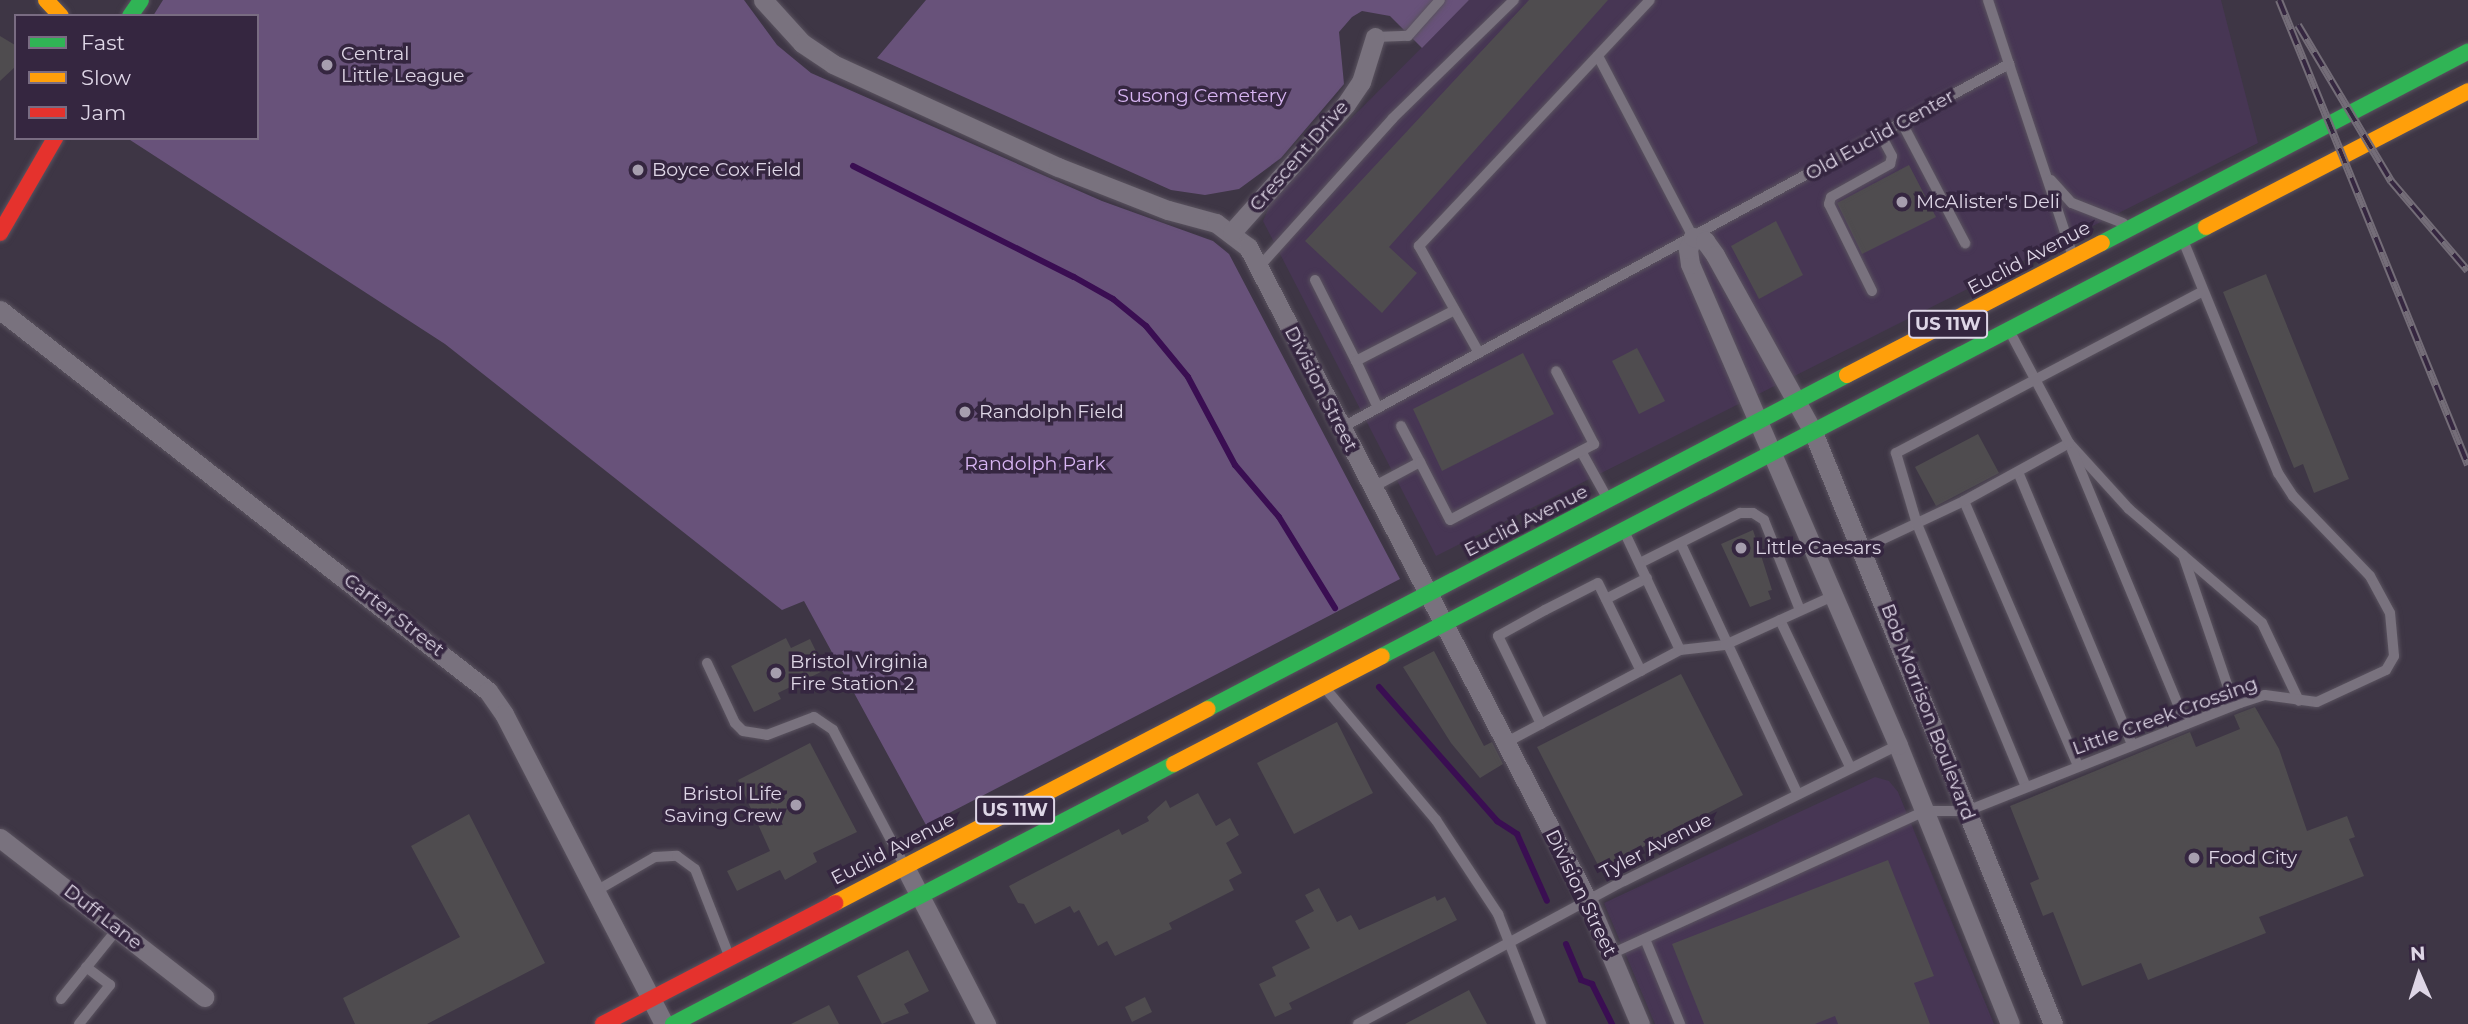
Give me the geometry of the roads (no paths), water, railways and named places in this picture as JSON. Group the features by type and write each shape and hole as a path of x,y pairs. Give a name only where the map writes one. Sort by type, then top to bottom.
{"main road":[{"path":"46,0 59,14"},
{"name":"Euclid Avenue","path":"603,1024 2468,52"},
{"name":"US 11W","path":"673,1024 2468,91"},
{"path":"0,233 54,140"}],"street":[{"path":"763,0 802,43 833,64 1058,167 1232,232"},
{"name":"Crescent Drive","path":"1232,232 1346,104 1360,82 1375,37"},
{"name":"Division Street","path":"1232,232 1259,267 1427,596 1588,901 1640,1024"},
{"path":"1762,422 1690,264 1688,249 1693,237 1705,241 1715,255 1796,404"},
{"name":"Carter Street","path":"0,310 488,691 504,713 664,1024"},
{"name":"Bob Morrison Boulevard","path":"1796,404 1813,432 1864,548 2053,1024"},
{"name":"Bob Morrison Boulevard","path":"1762,422 1898,745 2010,1024"},
{"name":"Duff Lane","path":"0,838 204,997"},
{"path":"905,867 986,1024"}],"lane":[{"path":"1375,37 1408,36 1440,0"},
{"path":"1259,267 1393,118 1514,0"},
{"path":"1479,354 1419,246 1650,0"},
{"path":"1988,0 2074,258"},
{"path":"1598,56 1693,237"},
{"name":"Old Euclid Center","path":"1341,428 2009,64"},
{"path":"1902,123 1965,243"},
{"path":"1872,291 1829,204 1830,197 1890,164 1892,156 1881,135"},
{"path":"2044,172 2072,203 2091,214 2141,223"},
{"name":"Little Creek Crossing","path":"1925,811 1967,811 2132,744 2265,695 2317,702 2386,670 2394,656 2389,613 2370,576 2293,496 2278,473 2182,239"},
{"path":"1315,280 1378,408"},
{"path":"2026,787 1917,524 1896,453 2203,291"},
{"path":"1356,362 1455,310"},
{"path":"2009,330 2069,443 2186,724"},
{"path":"1401,425 1450,520 1594,444 1556,371"},
{"path":"2069,443 2129,509 2262,623 2300,701"},
{"path":"1864,548 1964,501 2069,443"},
{"path":"1581,450 1609,502"},
{"path":"1372,488 1419,462"},
{"path":"2018,472 2132,744"},
{"path":"1964,501 2078,766"},
{"path":"1640,563 1740,513 1753,513 1764,520 1800,610"},
{"path":"1623,530 1680,650"},
{"path":"1681,544 1797,793"},
{"path":"2183,555 2234,705"},
{"path":"1606,598 1647,579"},
{"path":"1541,724 1498,636 1598,583 1641,671"},
{"path":"1505,743 1680,650 1726,645 1835,595"},
{"path":"1780,620 1850,767"},
{"path":"707,663 735,723 744,731 767,735 814,718 833,730 905,867"},
{"path":"1323,686 1436,820 1498,914 1541,1024"},
{"name":"Tyler Avenue","path":"1358,1024 1797,793 1898,745"},
{"path":"1611,954 1925,811"},
{"path":"596,891 655,857 677,856 695,869 730,957"},
{"path":"61,999 118,928"},
{"path":"1645,939 1680,1024"},
{"path":"79,1024 110,985 86,967"}],"waterway":[{"path":"853,166 1074,277 1113,299 1146,326 1188,377 1235,465 1279,517 1335,608"},
{"path":"1379,687 1497,821 1517,834 1547,901"},
{"path":"1566,944 1581,980 1592,984 1612,1024"}],"railway":[{"path":"2279,0 2468,465"},
{"path":"2298,25 2391,181 2468,271"}],"place":[{"name":"Central Little League","path":"327,65"},
{"name":"Boyce Cox Field","path":"638,170"},
{"name":"McAlister's Deli","path":"1902,202"},
{"name":"Randolph Field","path":"965,412"},
{"name":"Little Caesars","path":"1741,548"},
{"name":"Bristol Virginia Fire Station 2","path":"776,673"},
{"name":"Bristol Life Saving Crew","path":"796,805"},
{"name":"Food City","path":"2194,858"}],"park label":[{"name":"Susong Cemetery","path":"1202,96"},
{"name":"Randolph Park","path":"1035,464"}]}
